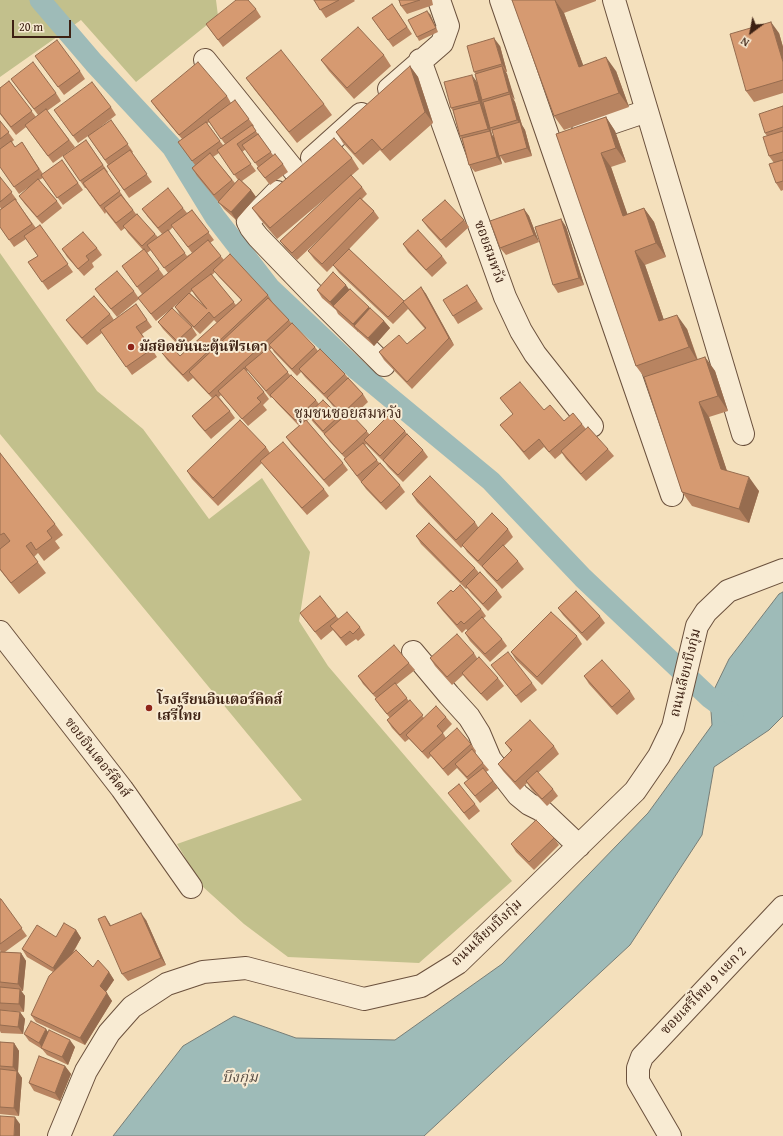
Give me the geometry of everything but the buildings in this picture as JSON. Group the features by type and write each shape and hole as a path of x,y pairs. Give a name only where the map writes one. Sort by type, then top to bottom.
{"street":[{"path":"384,365 258,237 248,222 296,173 420,60 442,43 448,26 439,0"},
{"path":"501,0 672,495"},
{"path":"614,0 743,434"},
{"path":"205,60 296,173"},
{"name":"ซอยสมหวัง","path":"420,60 505,297 521,331 535,354 592,426"},
{"path":"550,143 647,110"},
{"path":"702,373 723,366"},
{"path":"636,393 658,386"},
{"name":"ถนนเลียบบึงกุ่ม","path":"59,1136 86,1072 109,1033 132,1007 168,984 203,972 246,968 364,998 421,986 458,963 635,791 660,756 672,727 680,699 697,626 706,612 728,591 783,570"},
{"name":"ซอยอินเตอร์คิดส์","path":"0,632 122,789 190,887"},
{"path":"413,652 469,717 479,733 490,759 518,795 529,804 542,810 578,846"},
{"name":"ซอยเสรีไทย 9 แยก 2","path":"670,1136 638,1081 638,1068 642,1057 783,907"}],"shaded area":[{"path":"0,0 216,0 218,16 136,82 81,20 0,77"},
{"path":"0,253 97,391 143,429 209,519 262,478 310,552 299,621 328,666 512,881 419,963 288,957 244,924 202,886 177,844 302,800 0,434"}],"water":[{"name":"บึงกุ่ม","path":"783,592 783,716 769,730 714,767 702,835 630,945 424,1136 113,1136 183,1046 234,1016 296,1038 395,1040 502,964 648,813 712,725 710,698 729,659 779,594"}],"waterway":[{"path":"40,0 94,63 172,147 215,217 270,288 358,371 491,481 583,578 710,698 733,715"}],"place":[{"name":"มัสยิดยันนะตุ้นฟิรเดา","path":"131,347"},
{"name":"โรงเรียนอินเตอร์คิดส์ เสรีไทย","path":"149,708"}],"district":[{"name":"ชุมชนซอยสมหวัง","path":"348,414"}]}
